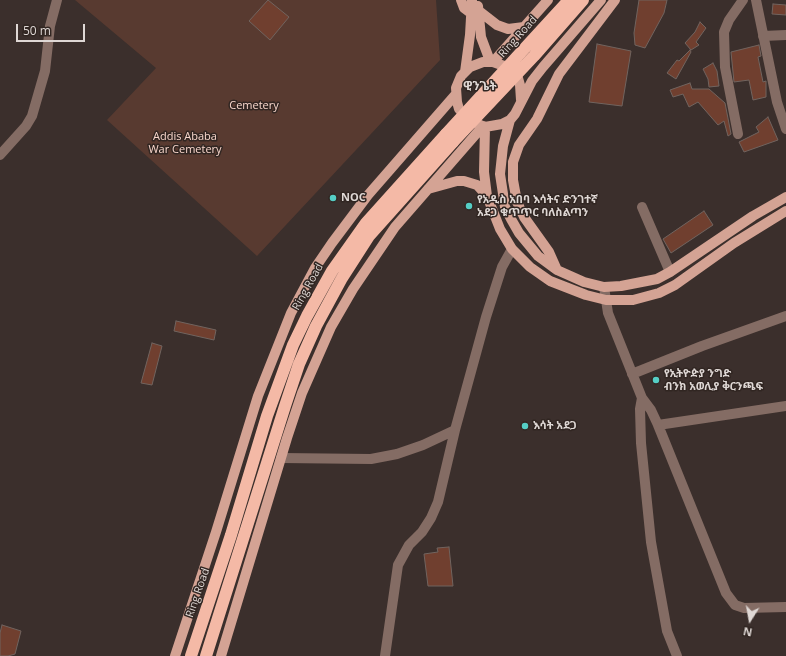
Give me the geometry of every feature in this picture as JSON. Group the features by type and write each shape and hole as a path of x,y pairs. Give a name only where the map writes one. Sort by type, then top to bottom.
{"highway":[{"name":"Ring Road","path":"191,656 282,374 307,316 332,270 366,223 392,191 569,0"},
{"path":"206,656 227,585 299,364 316,326 339,284 369,236 387,215 583,0"}],"main road":[{"path":"461,0 464,8 478,7"},
{"path":"472,0 497,25 508,28 524,27"},
{"path":"492,62 548,0"},
{"path":"521,100 518,78 508,67 492,62 476,64 465,72 458,82 456,94 459,109 463,115 476,124 484,127 498,126 510,120 515,114 521,100 543,67 601,0"},
{"path":"557,270 549,252 524,217 517,202 513,180 513,162 519,145 537,119 559,74 615,0"},
{"path":"478,7 481,37 492,62"},
{"path":"465,72 478,7"},
{"name":"Ring Road","path":"175,656 216,532 258,396 291,313 315,268 332,242 368,195 456,94"},
{"path":"510,120 503,146 500,174 505,207 519,233 528,246 538,256 557,270 584,282 604,287 634,285 657,279 670,272 753,216 786,197"},
{"path":"221,656 302,393 331,327 395,227 484,127"},
{"path":"484,127 484,172 487,196 500,229 512,249 530,267 550,281 568,290 606,300 633,300 659,293 675,285 734,243 786,211"},
{"path":"428,189 457,181 464,181 477,185 487,196"}],"street":[{"path":"0,155 26,126 32,116 45,71 50,26 57,0"},
{"path":"738,134 725,67 724,32 729,20 743,0"},
{"path":"756,0 777,102 786,129"},
{"path":"764,36 786,35"},
{"path":"642,207 670,272"},
{"path":"385,656 398,565 409,545 428,523 438,502 455,430 494,289 502,267 512,249"},
{"path":"604,287 608,313 632,374 642,398 651,410 658,425 726,593 735,605 744,608 786,607"},
{"path":"632,374 702,346 786,316"},
{"path":"642,398 640,409 641,443 651,542 666,631 677,656"},
{"path":"658,425 786,406"},
{"path":"281,458 371,459 397,454 423,445 455,430"}],"green space":[{"name":"Cemetery","path":"75,0 436,0 440,60 257,256 107,120 156,68"}],"building":[{"path":"268,0 289,17 270,40 249,21"},
{"path":"639,0 667,0 664,13 645,48 635,45 634,33"},
{"path":"773,4 786,5 786,15 772,14"},
{"path":"700,22 706,28 696,42 699,45 691,50 685,43 695,32"},
{"path":"597,44 631,51 622,106 589,102"},
{"path":"759,45 761,56 758,57 763,82 766,81 766,97 753,100 749,80 734,82 731,52"},
{"path":"690,50 691,52 676,79 667,73 677,60 679,61"},
{"path":"713,63 717,71 719,86 709,87 708,79 703,69"},
{"path":"690,83 692,89 709,89 725,103 731,134 728,136 724,121 718,125 698,102 689,107 683,94 673,97 670,90"},
{"path":"768,117 778,140 744,152 739,142 759,132 756,127"},
{"path":"704,211 713,225 671,253 663,239"},
{"path":"176,321 216,330 214,340 174,331"},
{"path":"152,343 162,346 152,385 141,383"},
{"path":"449,547 453,586 428,586 424,554 438,552 437,548"},
{"path":"2,625 21,631 15,654 0,656 0,633"}],"place":[{"name":"NOC","path":"333,198"},
{"name":"የአዲስ አበባ እሳትና ድንገተኛ አደጋ ቁጥጥር ባለስልጣን","path":"469,206"},
{"name":"የኢትዮዽያ ንግድ ብንክ አወሊያ ቅርንጫፍ","path":"656,380"},
{"name":"እሳት አደጋ","path":"525,426"}],"district":[{"name":"ዊንጌት","path":"480,87"}],"park label":[{"name":"Addis Ababa War Cemetery","path":"185,143"}]}
